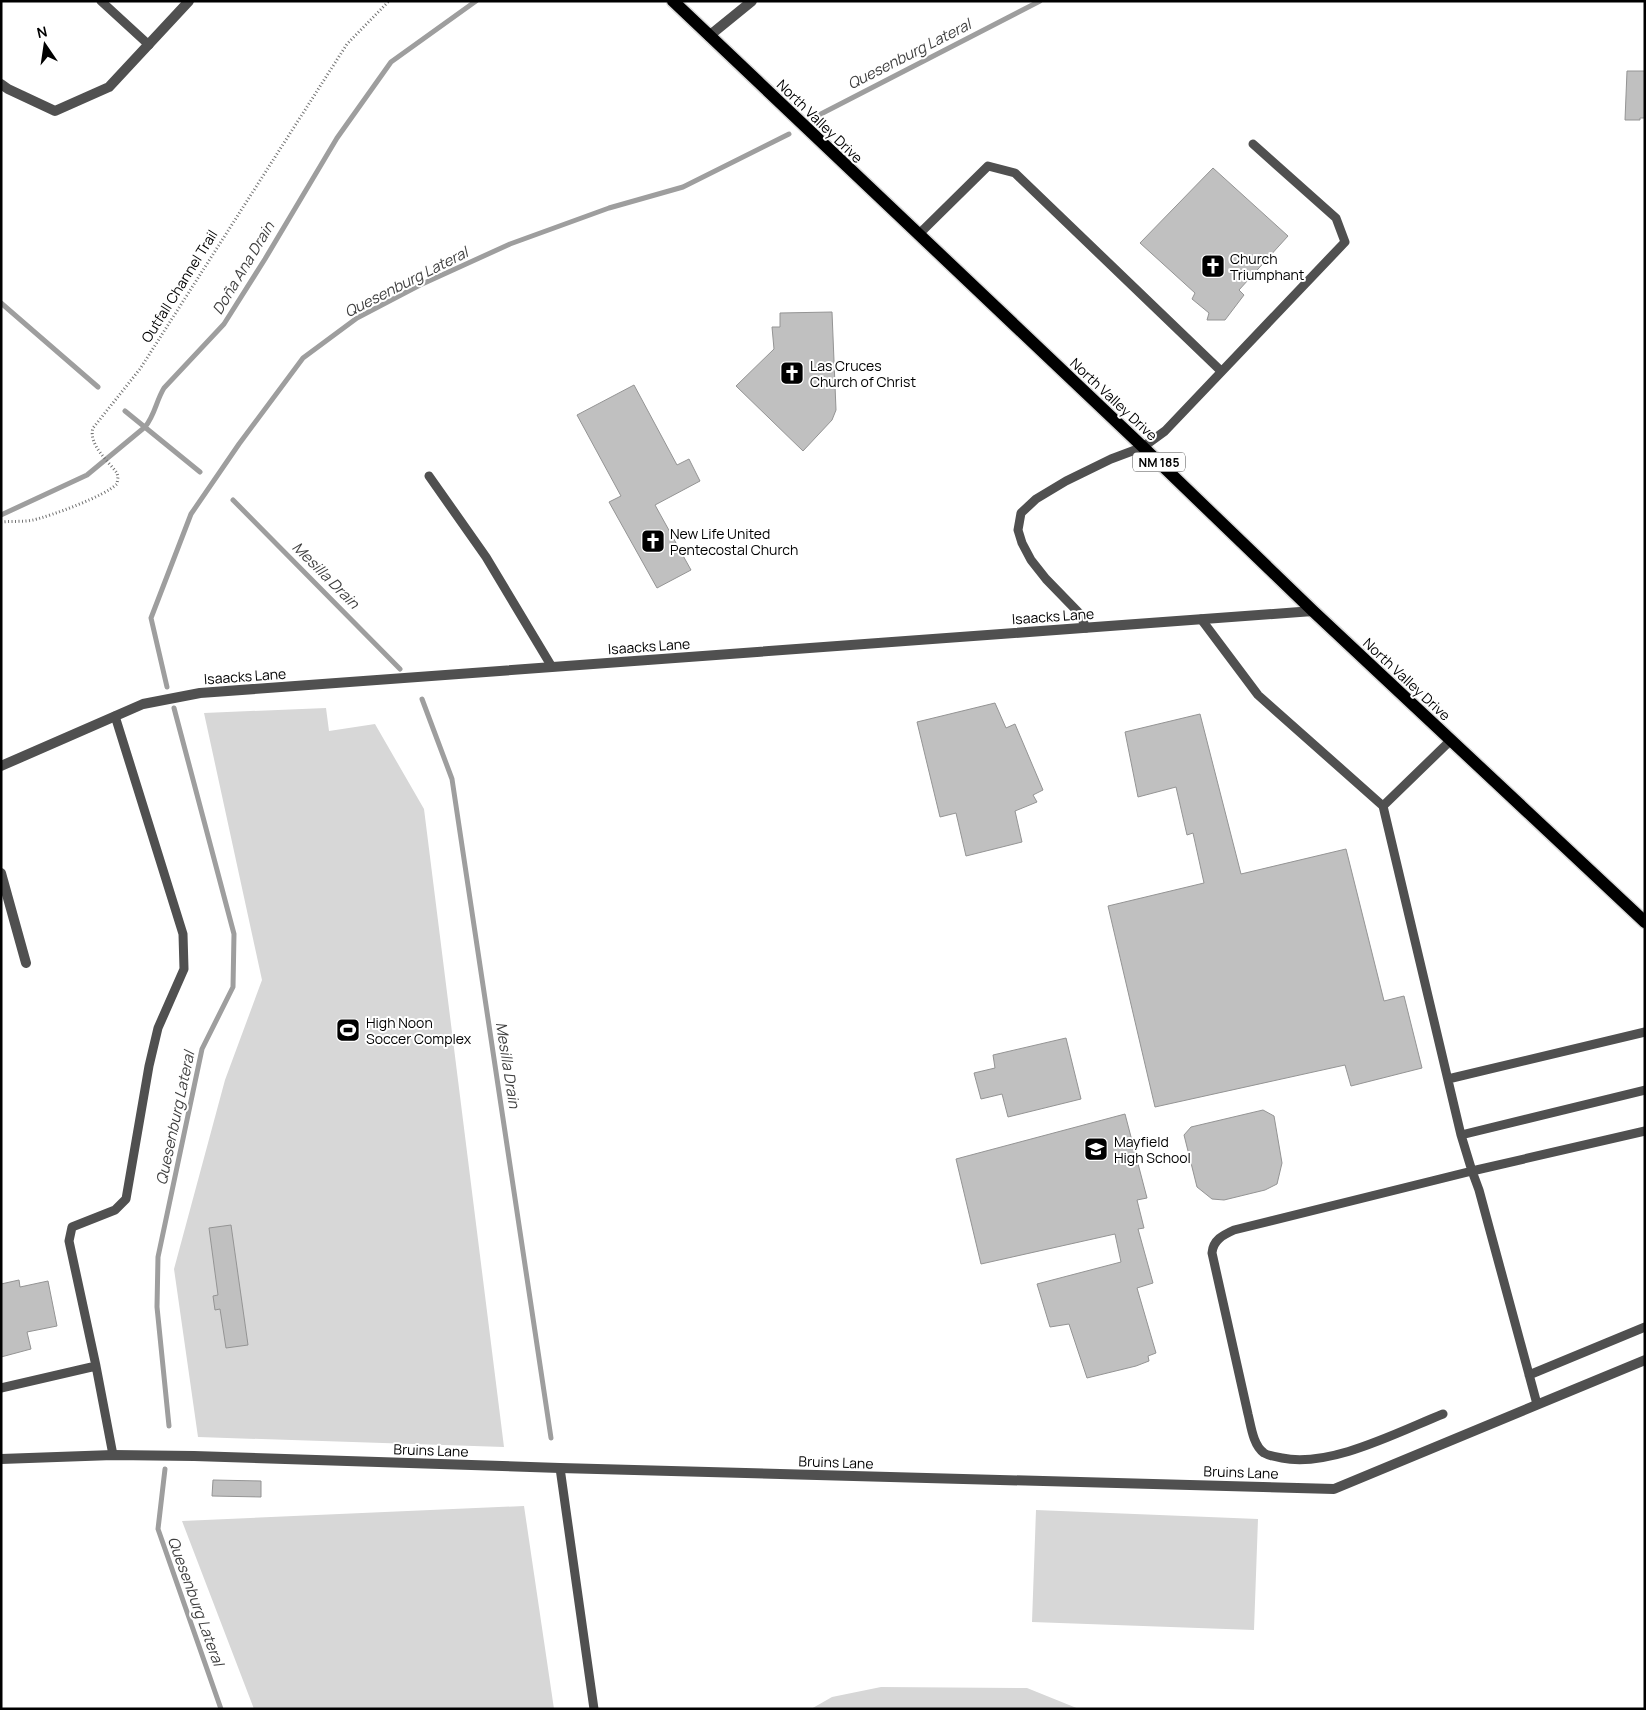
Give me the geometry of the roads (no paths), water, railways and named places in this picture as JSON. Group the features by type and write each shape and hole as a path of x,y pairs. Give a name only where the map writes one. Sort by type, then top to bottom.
{"main road":[{"name":"North Valley Drive","path":"673,1 1313,611 1645,922"}],"street":[{"path":"1,84 55,111 110,87 190,1"},
{"path":"709,36 752,1"},
{"name":"Isaacks Lane","path":"1,766 151,702 200,693 1313,611"},
{"path":"1,873 26,963"},
{"name":"Bruins Lane","path":"1,1460 113,1455 194,1456 1334,1489 1645,1360"}],"lane":[{"path":"101,1 149,45"},
{"path":"1086,628 1080,614 1046,579 1031,560 1018,530 1021,513 1036,499 1066,481 1111,458 1143,447 1165,431 1345,242 1336,218 1253,144"},
{"path":"918,235 988,166 1015,173 1221,371"},
{"path":"428,476 486,557 552,667"},
{"path":"1201,619 1258,695 1383,806 1461,1135 1479,1190 1537,1404"},
{"path":"113,1455 69,1241 72,1227 115,1210 126,1199 149,1066 158,1028 184,969 183,934 115,716"},
{"path":"1383,806 1451,740"},
{"path":"1448,1079 1645,1032"},
{"path":"1461,1135 1645,1090"},
{"path":"1443,1414 1360,1447 1327,1457 1290,1460 1264,1453 1254,1439 1248,1414 1212,1253 1212,1246 1216,1240 1234,1230 1472,1171 1645,1131"},
{"path":"1529,1374 1645,1328"},
{"path":"1,1388 96,1366"},
{"path":"560,1468 594,1709"}],"waterway":[{"name":"Doña Ana Drain","path":"1,515 87,475 145,427 164,388 224,324 337,138 391,62 476,1"},
{"name":"Quesenburg Lateral","path":"817,116 1040,1"},
{"name":"Quesenburg Lateral","path":"167,687 151,618 191,514 239,444 303,358 357,318 420,285 510,244 609,208 683,187 789,134"},
{"name":"Mesilla Drain","path":"1,303 98,387"},
{"name":"Mesilla Drain","path":"125,411 200,472"},
{"name":"Mesilla Drain","path":"233,500 400,669"},
{"name":"Mesilla Drain","path":"422,699 452,779 551,1438"},
{"name":"Quesenburg Lateral","path":"169,1426 157,1307 158,1257 202,1049 233,987 234,934 174,708"},
{"name":"Quesenburg Lateral","path":"165,1469 158,1529 221,1709"}],"place":[{"name":"Church Triumphant","path":"1213,266"},
{"name":"Las Cruces Church of Christ","path":"792,373"},
{"name":"New Life United Pentecostal Church","path":"653,541"},
{"name":"High Noon Soccer Complex","path":"348,1030"},
{"name":"Mayfield High School","path":"1096,1149"}]}
